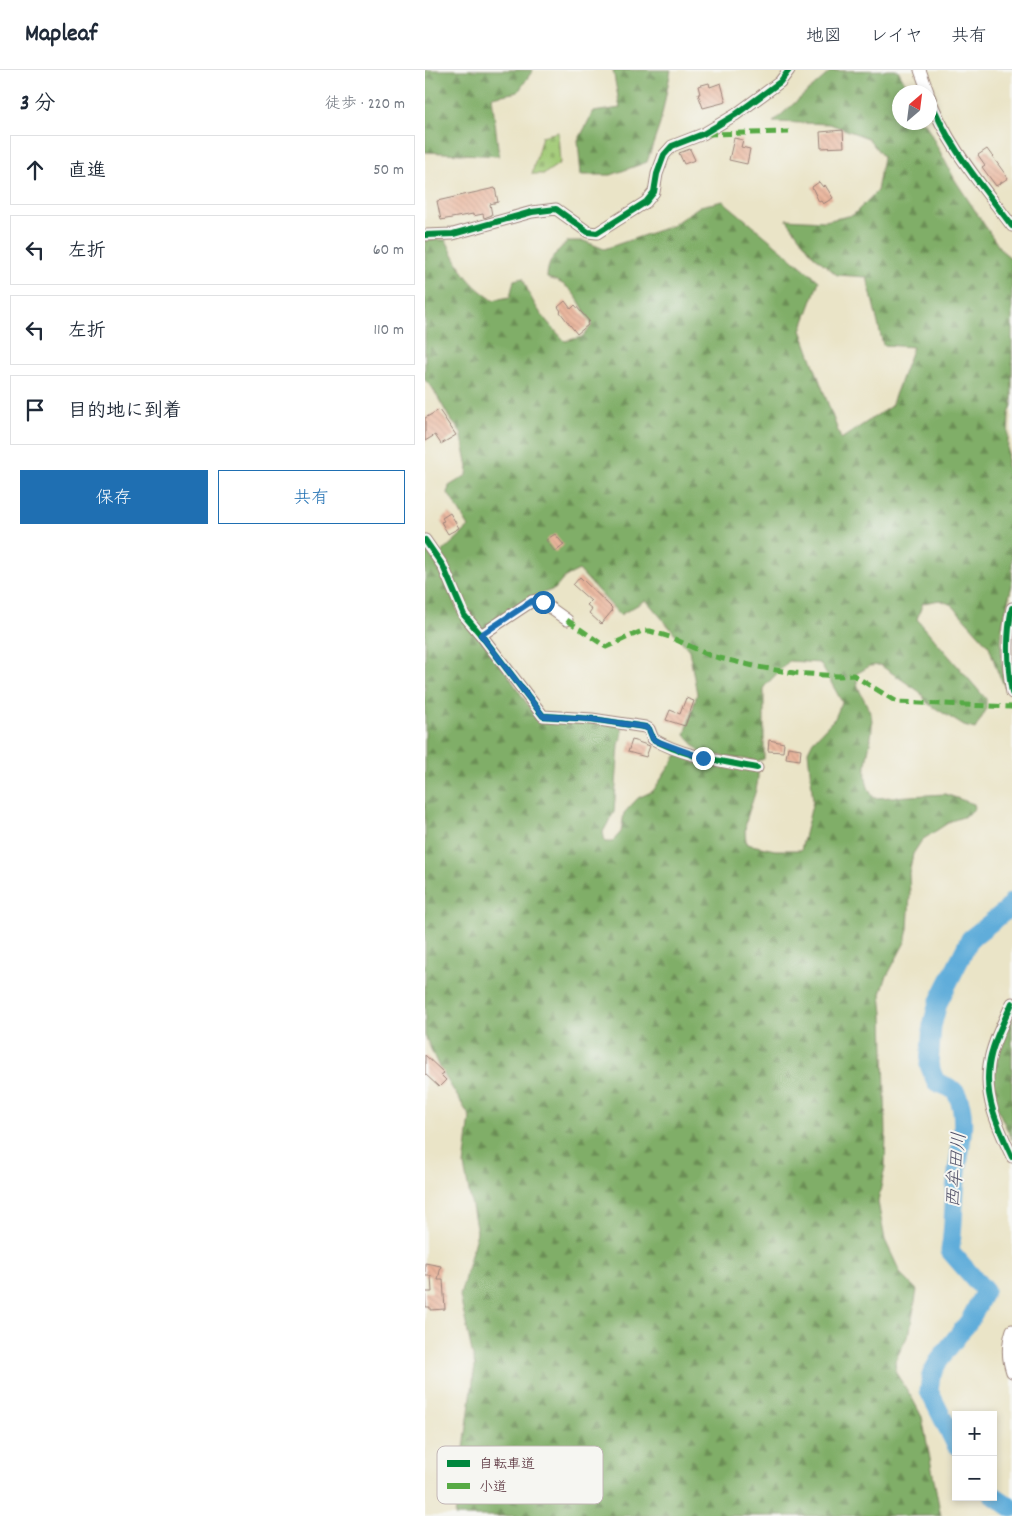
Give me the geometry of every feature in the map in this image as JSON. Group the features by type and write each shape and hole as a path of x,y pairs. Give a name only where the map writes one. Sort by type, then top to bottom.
{"street":[{"path":"425,235 453,234 532,212 556,209 589,232 597,233 646,202 654,192 663,155 672,146 703,134 735,115 780,82 789,70"},
{"path":"920,70 926,85"},
{"path":"937,117 952,145 1012,226"},
{"path":"425,540 443,566 463,615 481,635 543,716 592,719 645,727 649,729 653,739 669,747 703,758 757,768"},
{"path":"481,635 532,601 539,600 567,620"},
{"path":"1012,608 1007,628 1008,671 1012,692"},
{"path":"1012,1003 989,1064 988,1085 991,1109 1012,1157"},
{"path":"1012,1330 1008,1343 1008,1354 1012,1372"}],"green space":[{"path":"425,70 533,70 518,92 492,97 499,156 425,152"},
{"path":"613,70 671,70 660,124 647,162 611,175 581,175 578,141 593,112 620,108"},
{"path":"898,70 906,85 892,85 892,130 929,130 955,180 1001,250 1012,259 1012,405 1009,414 1007,466 1012,470 1012,585 1002,627 1001,657 1005,687 989,646 952,605 940,600 923,603 917,619 986,699 986,710 975,729 964,726 927,703 920,692 880,665 870,666 856,674 858,687 872,718 866,780 874,798 945,794 974,804 975,808 966,816 951,821 922,840 913,854 909,873 908,929 905,942 886,978 881,994 886,1132 885,1167 878,1202 885,1240 901,1274 917,1290 910,1331 895,1361 896,1373 922,1417 941,1516 455,1516 457,1504 603,1504 603,1446 464,1446 475,1366 460,1296 477,1232 464,1166 470,1117 438,1065 425,1036 425,546 439,567 464,622 484,643 534,714 542,720 550,721 616,724 623,730 619,745 614,812 603,832 605,842 612,842 621,832 624,813 638,798 653,791 677,755 758,771 756,789 747,817 745,835 747,844 775,850 801,850 813,801 808,751 813,741 835,718 842,702 820,663 789,661 764,687 764,759 758,761 701,753 685,735 697,694 689,650 646,600 620,615 579,570 565,577 555,589 534,596 485,630 481,630 467,612 441,553 469,527 448,493 449,486 467,475 468,467 461,432 450,419 432,387 425,380 425,239 446,240 465,274 476,287 493,300 510,297 514,280 523,278 540,312 565,341 582,337 592,325 570,289 547,278 547,272 553,257 568,241 584,241 604,249 671,226 700,206 723,201 819,281 801,330 841,439 891,406 913,347 883,345 867,277 837,275 813,255 786,219 825,221 853,215 877,191 883,157 868,138 830,124 773,122 831,71"},
{"path":"558,132 560,163 544,174 532,174 542,136"},
{"path":"1012,1017 1012,1140 996,1104 993,1082 999,1048"}],"building":[{"path":"709,83 710,87 721,83 726,102 703,108 698,94 700,94 698,86"},
{"path":"843,130 844,147 821,148 820,132"},
{"path":"734,138 743,140 741,147 750,149 747,164 729,160"},
{"path":"690,149 695,160 684,164 679,153"},
{"path":"987,149 1008,178 996,186 982,167 985,165 978,155"},
{"path":"819,182 823,187 825,185 833,198 823,204 821,201 819,202 812,187"},
{"path":"495,188 498,202 490,204 492,215 484,218 483,214 473,216 473,214 441,220 437,201"},
{"path":"565,301 571,309 575,305 589,321 588,325 577,334 558,307"},
{"path":"439,410 456,435 441,444 435,435 425,441 425,418"},
{"path":"450,513 459,528 448,534 441,522 444,521 442,518"},
{"path":"555,534 564,545 555,552 546,540"},
{"path":"580,577 612,608 612,611 601,624 589,613 592,609 587,605 591,601 573,585"},
{"path":"686,698 694,701 685,726 666,720 670,710 680,714"},
{"path":"632,740 650,746 646,757 628,752"},
{"path":"769,740 784,743 783,752 768,751"},
{"path":"788,747 801,749 800,760 786,758"},
{"path":"425,1055 444,1073 441,1075 446,1080 439,1087 425,1074"},
{"path":"425,1263 441,1266 438,1280 443,1280 445,1309 430,1310 430,1307 426,1307 425,1292 432,1292 431,1276 425,1276"}],"waterway":[{"name":"西牟田川","path":"952,1437 929,1391 931,1375 939,1360 970,1320 985,1291 950,1251 963,1124 960,1102 956,1093 936,1082 929,1065 932,1026 938,1003 970,939 1008,909 1012,902"},
{"name":"西牟田川","path":"997,1498 1012,1508"}],"marked path":[{"path":"706,134 789,132"},
{"path":"567,620 606,647 642,631 650,631 670,637 711,656 758,667 794,673 838,676 853,675 897,702 1012,707"}],"cycle path":[{"path":"425,235 453,234 532,212 556,209 588,232 597,233 646,202 654,192 657,174 664,155 672,146 703,134 735,115 780,82 789,70"},
{"path":"937,116 955,148 1012,226"},
{"path":"425,540 443,566 464,615 543,716 592,719 645,727 649,729 653,739 677,750 703,758 757,768"},
{"path":"1012,608 1008,650 1012,693"},
{"path":"1012,1003 993,1049 988,1077 993,1112 1012,1157"}],"route":[{"path":"543,602 539,600 532,601 481,635 543,716 592,719 645,727 649,729 653,739 669,747 703,758"}]}
